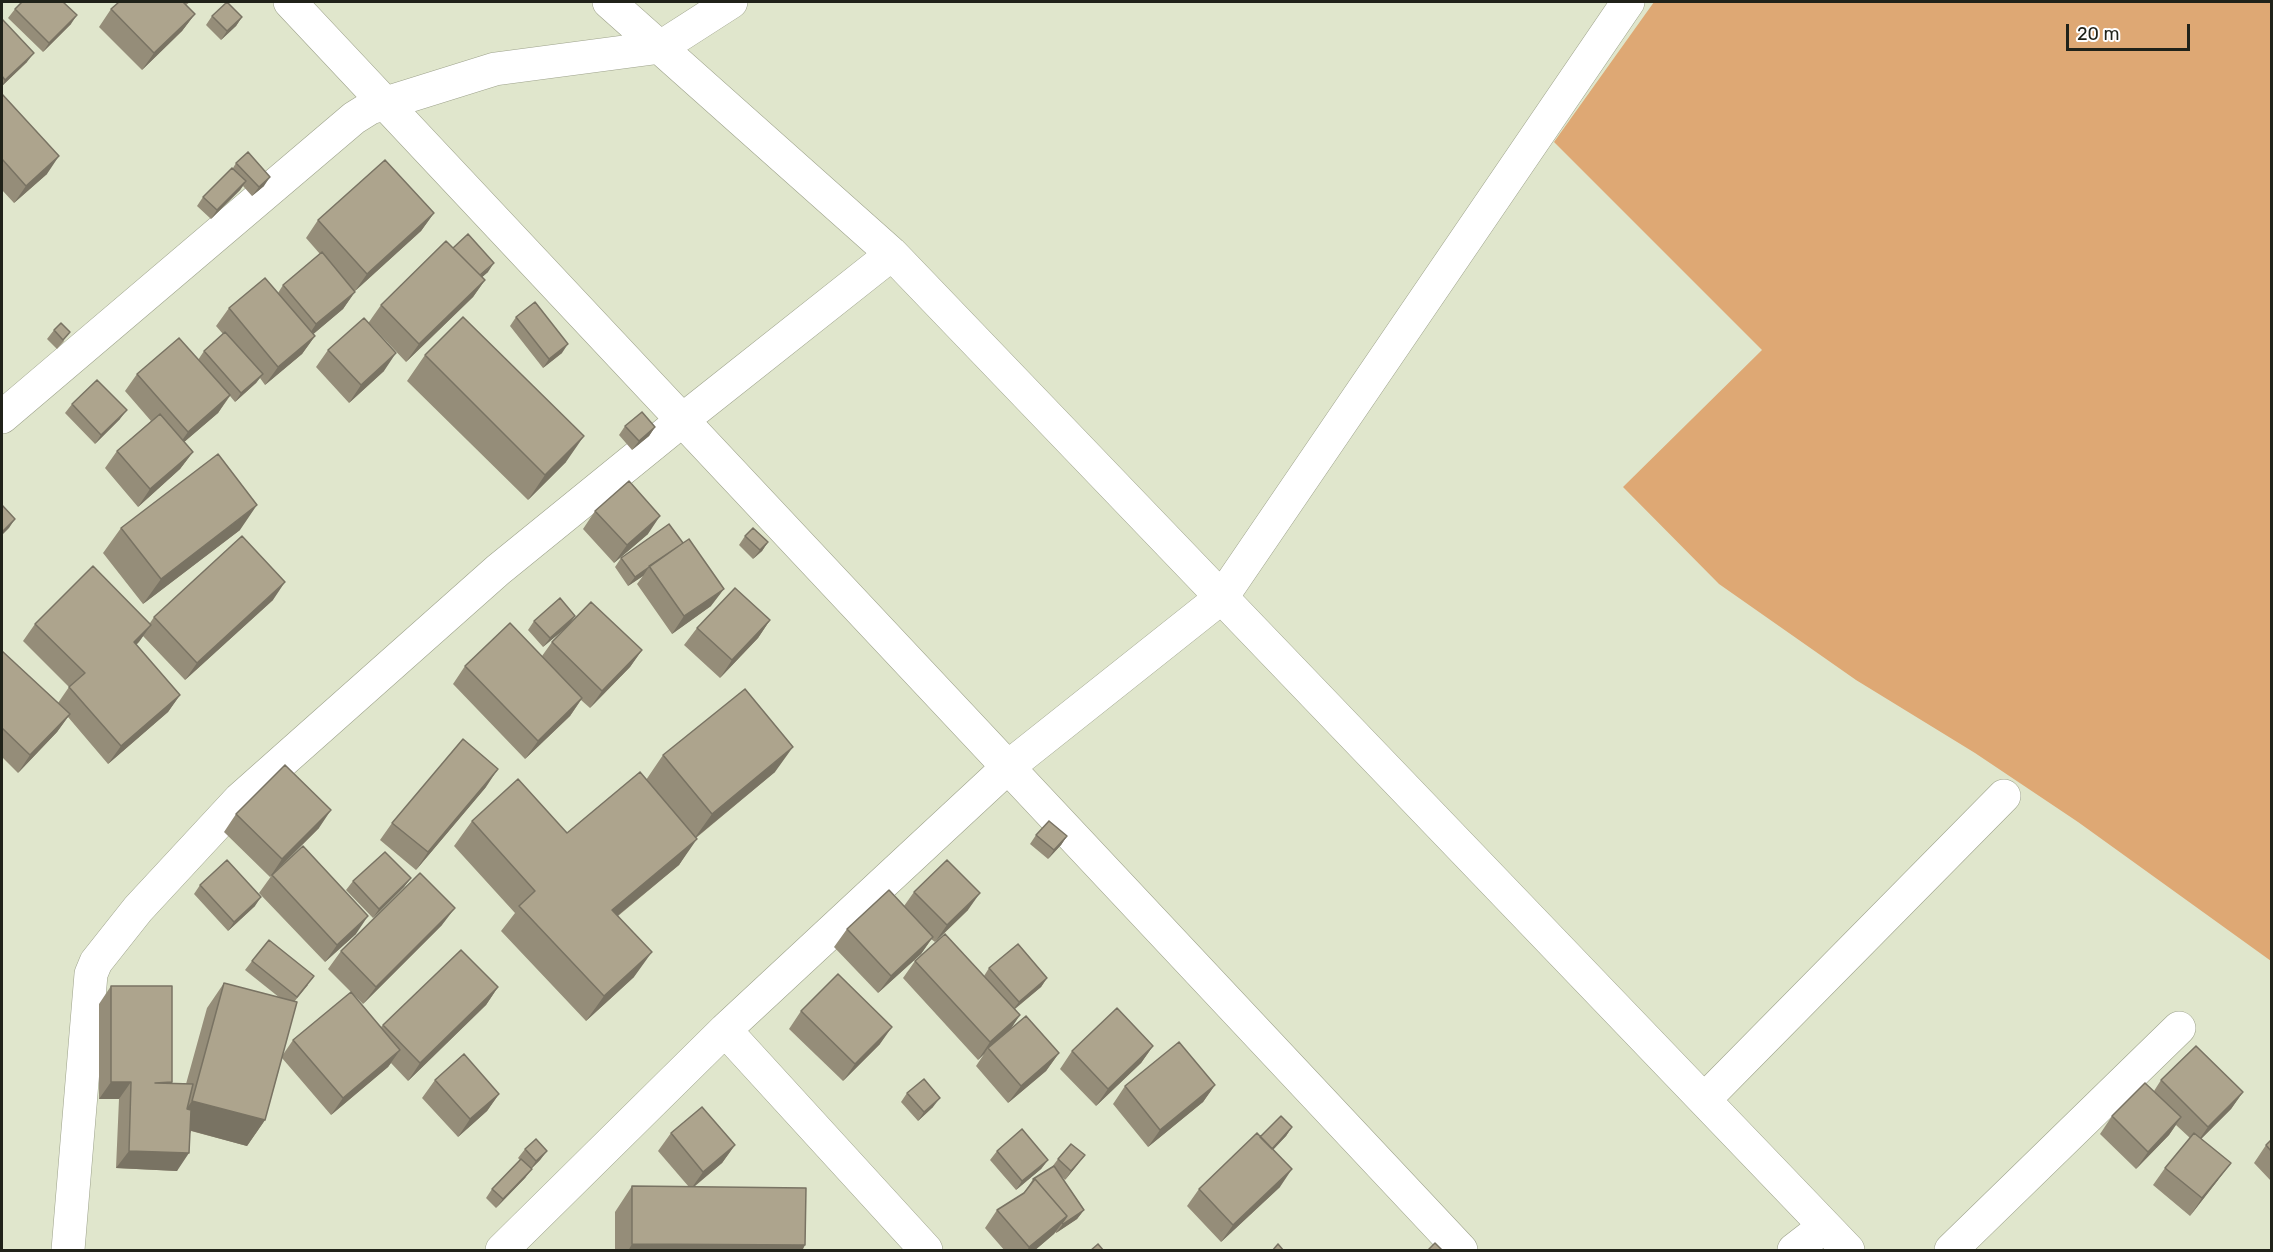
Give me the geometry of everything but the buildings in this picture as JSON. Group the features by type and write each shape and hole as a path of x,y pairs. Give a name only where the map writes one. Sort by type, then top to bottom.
{"street":[{"path":"290,2 1461,1251"},
{"path":"609,2 892,254 1848,1251"},
{"path":"2,417 354,118 370,108 495,69 661,47 731,2"},
{"path":"502,1251 725,1030 1008,767 1222,597 1628,2"},
{"path":"68,1251 91,974 96,962 165,879 240,799 498,570 682,420 892,254"},
{"path":"1704,1100 2004,796"},
{"path":"1951,1251 2178,1028"},
{"path":"725,1030 926,1251"},
{"path":"1794,1251 1825,1226"}],"shaded area":[{"path":"1654,2 2271,2 2271,961 2078,822 1975,753 1856,680 1719,584 1623,487 1762,350 1554,142"}]}
